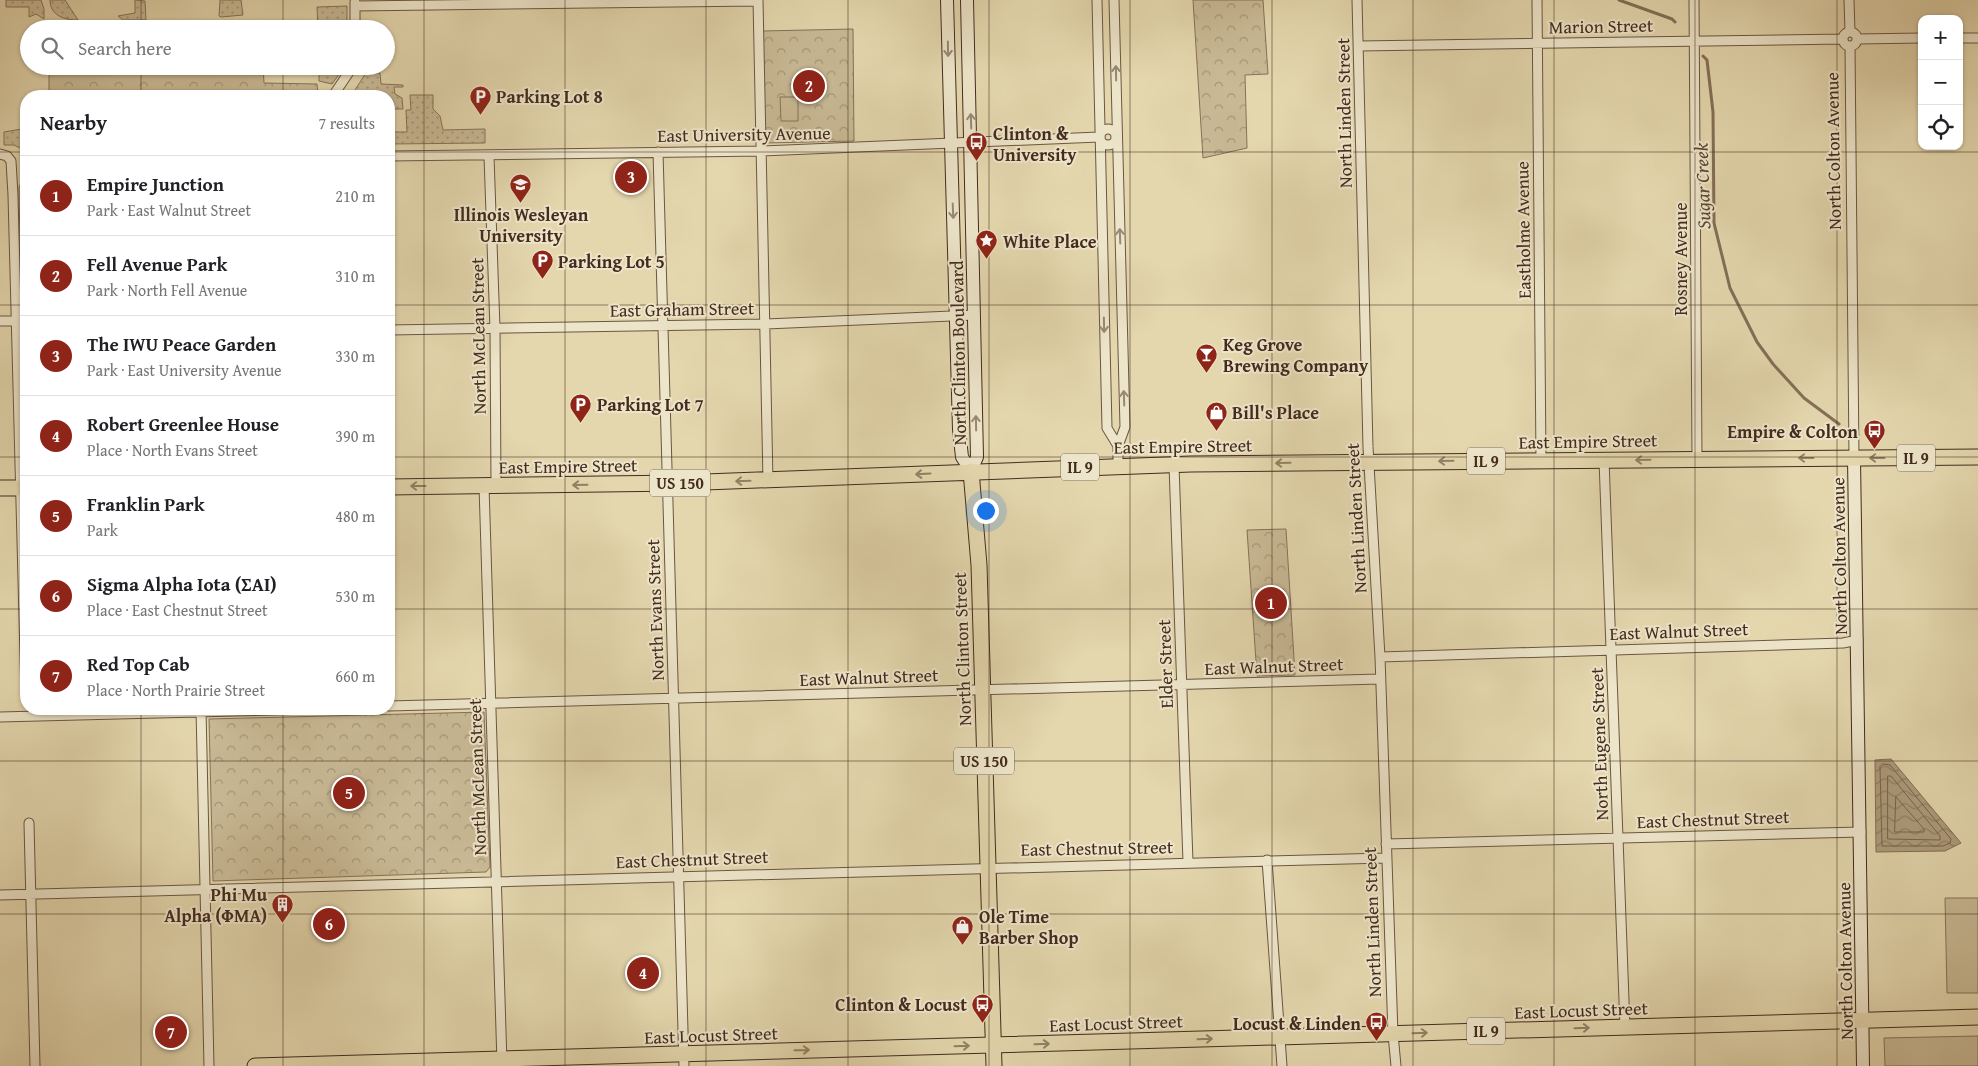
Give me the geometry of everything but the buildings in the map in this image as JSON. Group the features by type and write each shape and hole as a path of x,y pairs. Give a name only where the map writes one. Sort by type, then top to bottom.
{"main road":[{"name":"East Empire Street","path":"395,486 666,484 1118,466 1541,460 1978,457"},
{"name":"North Clinton Street","path":"971,471 979,565 994,1066"},
{"path":"0,488 20,488"},
{"name":"East Locust Street","path":"255,1066 684,1060 994,1045 1978,1017"}],"street":[{"path":"356,20 355,3 758,0 768,481"},
{"name":"North Clinton Boulevard","path":"947,0 962,457 971,471"},
{"name":"North Clinton Boulevard","path":"967,0 972,142 977,457 971,471"},
{"path":"1096,0 1107,428 1118,446"},
{"path":"1114,0 1125,427 1118,446 1118,466"},
{"name":"North Linden Street","path":"1357,0 1368,440 1380,657 1386,858 1396,1066"},
{"name":"Eastholme Avenue","path":"1537,0 1541,460"},
{"name":"Rosney Avenue","path":"1694,0 1697,459"},
{"name":"North Colton Avenue","path":"1849,0 1847,39 1861,832 1863,1066"},
{"path":"1847,39 1854,45 1857,39 1918,38"},
{"path":"1963,38 1978,38"},
{"name":"Marion Street","path":"1358,46 1847,39"},
{"path":"337,90 347,75"},
{"name":"East University Avenue","path":"395,156 762,151 1100,137"},
{"path":"1100,137 1106,145 1112,144 1117,138"},
{"name":"North Evans Street","path":"658,152 664,326 666,484 675,699 684,1060"},
{"path":"0,154 10,158 13,195 15,321 20,425"},
{"name":"North McLean Street","path":"489,156 495,329 490,486 490,704 502,1063"},
{"path":"1103,294 1121,294"},
{"name":"East Graham Street","path":"395,330 766,324 975,315"},
{"path":"0,321 15,321"},
{"name":"North Eugene Street","path":"1604,460 1625,1027"},
{"name":"Elder Street","path":"1174,465 1188,862"},
{"name":"East Walnut Street","path":"1380,657 1834,643 1858,640"},
{"name":"East Walnut Street","path":"395,706 1380,679"},
{"path":"0,717 20,714"},
{"path":"201,715 209,1066"},
{"path":"30,823 35,1066"},
{"name":"East Chestnut Street","path":"1386,844 1861,832"},
{"name":"East Chestnut Street","path":"0,894 1386,858"},
{"path":"1267,860 1282,1066"}],"green space":[{"path":"6,0 41,0 44,9 44,19 36,14 29,17 29,7 6,7"},
{"path":"50,0 65,0 78,20 59,16 53,10"},
{"path":"135,0 145,1 146,20 123,20 118,16 135,13"},
{"path":"220,0 241,0 243,15 219,16"},
{"path":"1193,0 1263,0 1268,74 1245,75 1247,148 1203,158"},
{"path":"347,6 347,20 318,20 317,7"},
{"path":"853,29 854,141 765,143 762,31"},
{"path":"49,75 264,75 264,83 317,84 318,90 49,90"},
{"path":"319,75 338,75 332,84 319,81"},
{"path":"365,75 380,75 381,84 403,85 403,87 394,87 394,90 355,90"},
{"path":"395,94 402,98 403,109 395,109"},
{"path":"410,95 433,95 433,109 440,116 443,130 485,129 485,143 395,144 395,132 407,132 406,110 411,110"},
{"path":"780,97 798,97 798,121 781,121"},
{"path":"20,129 20,148 14,145 4,145 4,132"},
{"path":"20,185 20,247 19,188"},
{"path":"1286,529 1295,675 1257,676 1247,530"},
{"path":"484,712 490,867 486,872 213,881 209,719"},
{"path":"1945,898 1978,898 1978,993 1947,993"},
{"path":"1978,1036 1978,1066 1885,1066 1884,1038"}],"water":[{"path":"1891,759 1961,843 1945,851 1876,852 1875,760"}],"waterway":[{"name":"Sugar Creek","path":"1619,0 1672,19 1675,22"},
{"name":"Sugar Creek","path":"1703,56 1707,60 1713,112 1714,223 1730,288 1757,342 1773,364 1804,398 1839,424"}],"place":[{"name":"Fell Avenue Park","path":"809,86"},
{"name":"Parking Lot 8","path":"480,115"},
{"name":"Clinton & University","path":"977,162"},
{"name":"The IWU Peace Garden","path":"631,177"},
{"name":"Illinois Wesleyan University","path":"521,203"},
{"name":"White Place","path":"987,260"},
{"name":"Parking Lot 5","path":"542,280"},
{"name":"Keg Grove Brewing Company","path":"1207,373"},
{"name":"Parking Lot 7","path":"581,423"},
{"name":"Bill's Place","path":"1216,431"},
{"name":"Empire & Colton","path":"1874,450"},
{"name":"Empire Junction","path":"1271,603"},
{"name":"Franklin Park","path":"349,793"},
{"name":"Phi Mu Alpha (ΦΜΑ)","path":"283,923"},
{"name":"Sigma Alpha Iota (ΣΑΙ)","path":"329,924"},
{"name":"Ole Time Barber Shop","path":"963,945"},
{"name":"Robert Greenlee House","path":"643,973"},
{"name":"Clinton & Locust","path":"983,1023"},
{"name":"Red Top Cab","path":"171,1032"},
{"name":"Locust & Linden","path":"1377,1042"}]}
